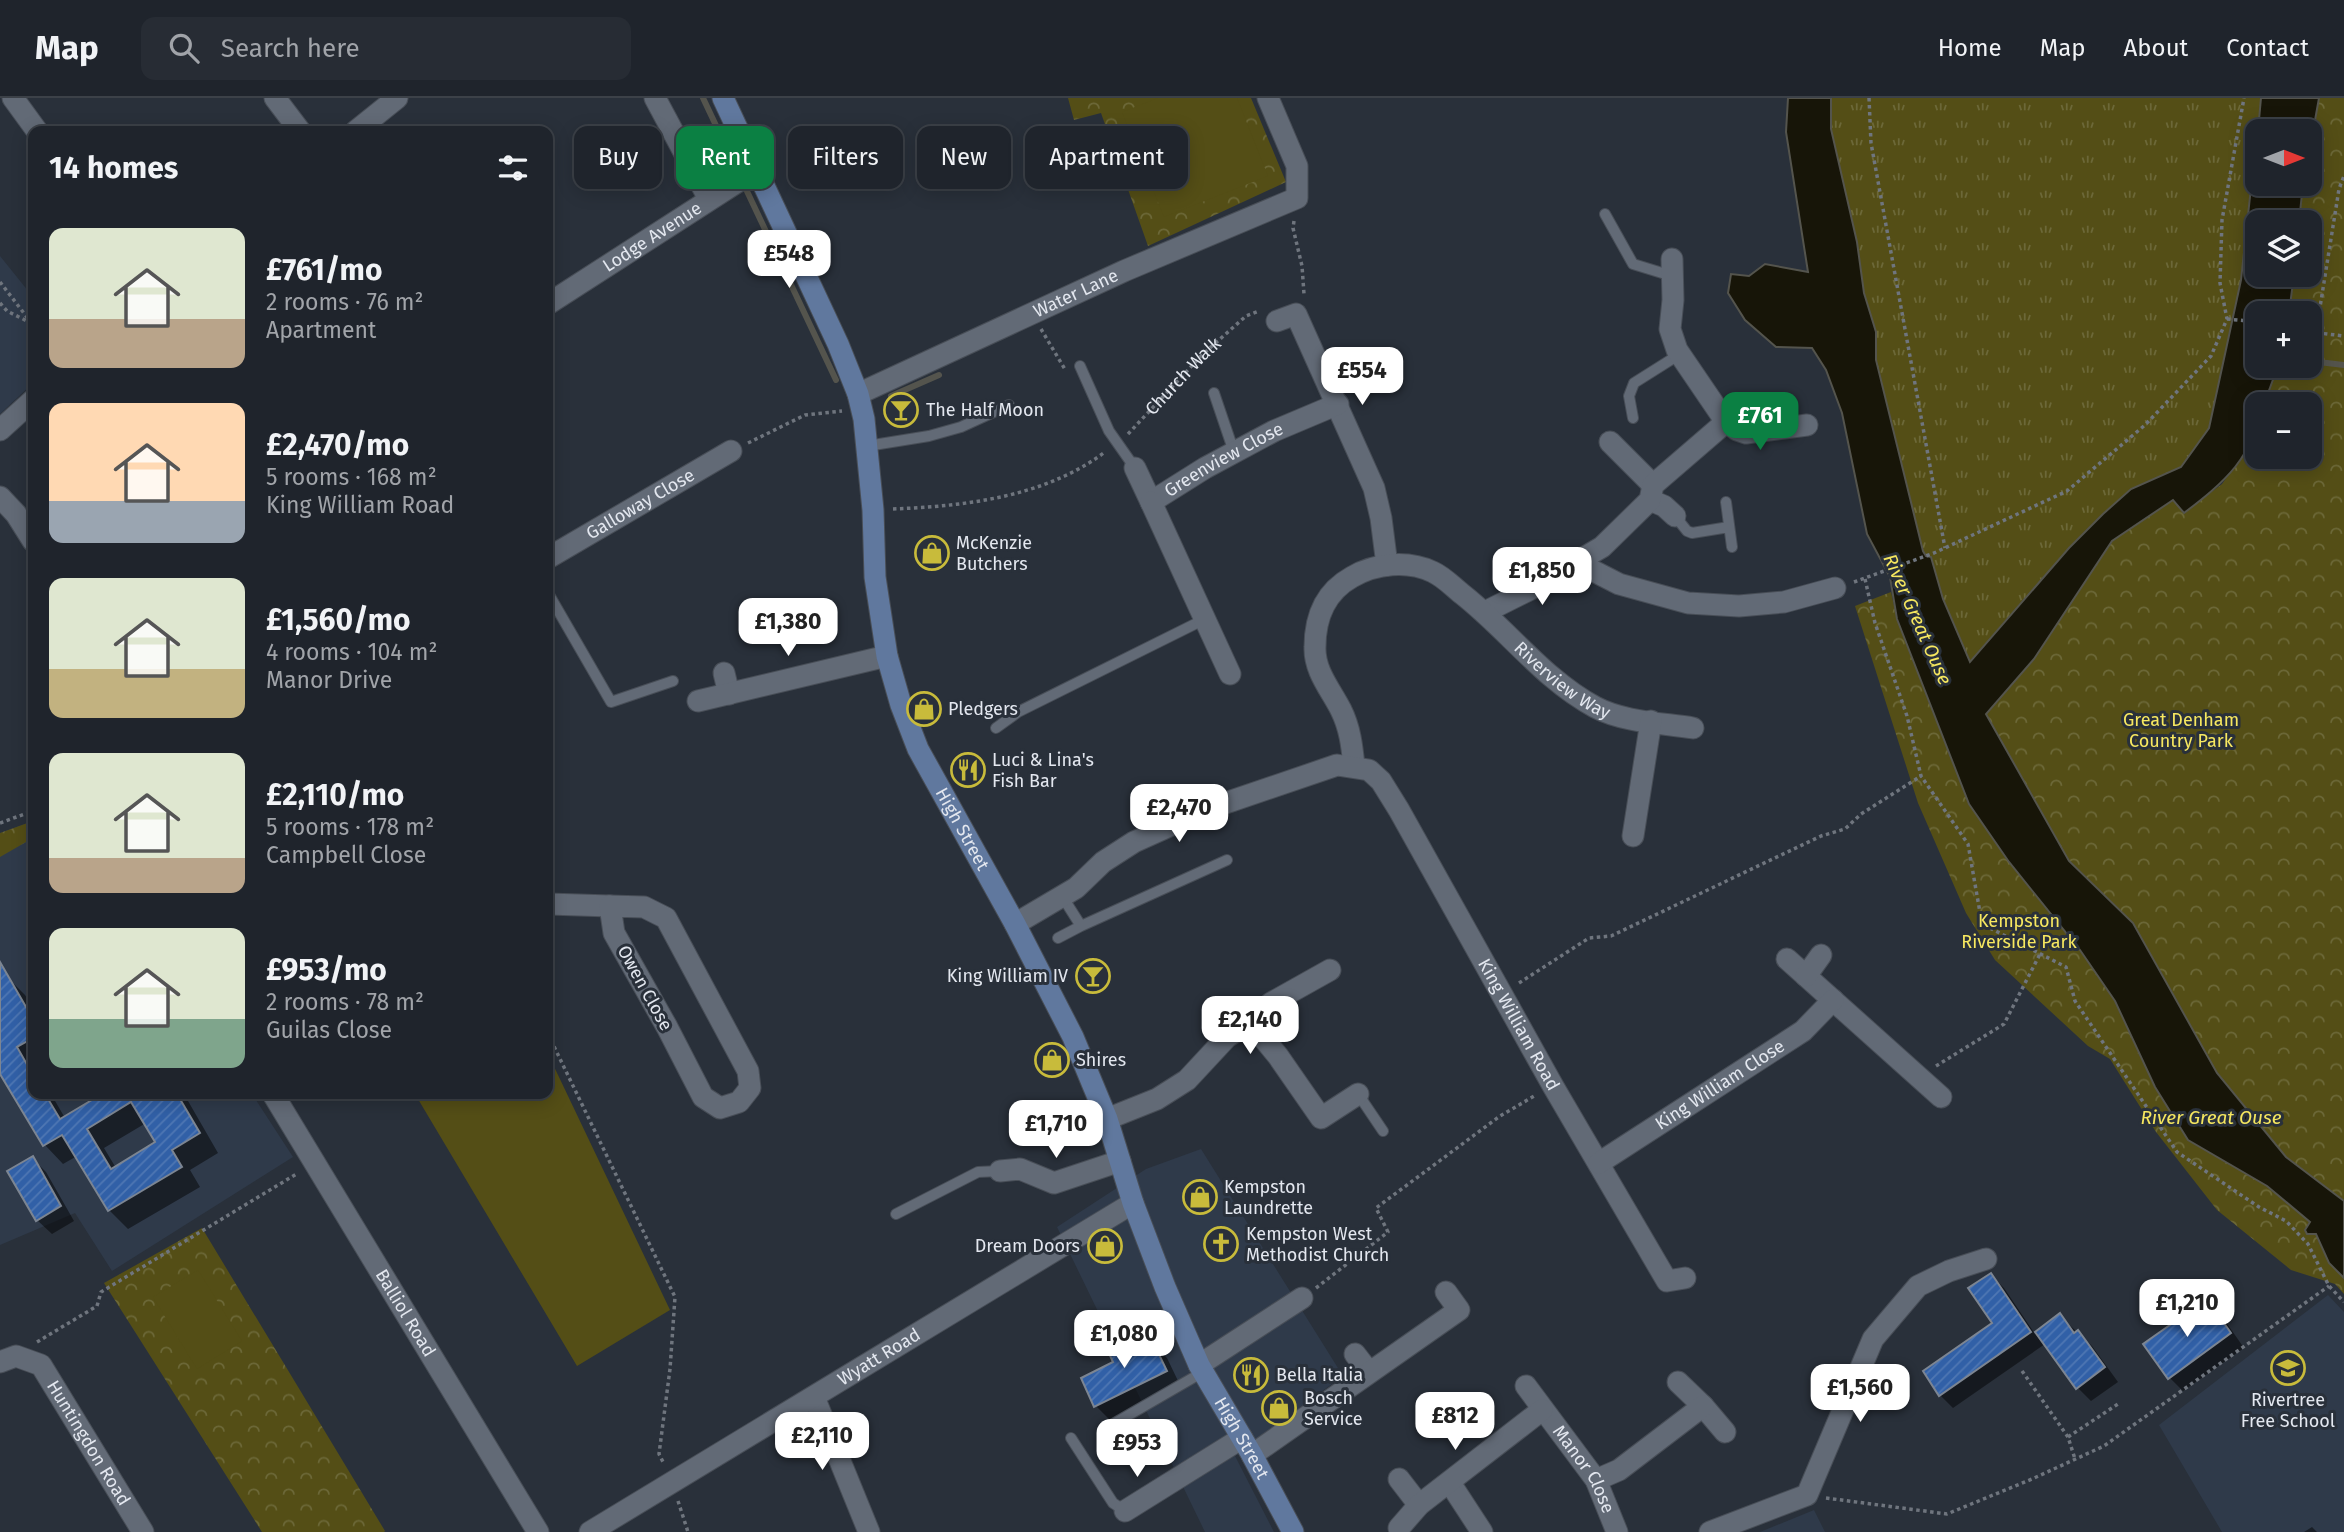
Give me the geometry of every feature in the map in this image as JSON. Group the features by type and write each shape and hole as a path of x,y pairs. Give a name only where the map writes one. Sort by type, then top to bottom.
{"main road":[{"name":"High Street","path":"723,98 731,126"},
{"name":"High Street","path":"753,189 838,344 858,394 867,446 876,577 887,656 901,705 918,749 1015,924 1073,1037 1107,1119 1133,1203 1165,1287 1201,1368 1293,1532"}],"street":[{"path":"13,98 33,126"},
{"path":"275,98 296,126"},
{"path":"366,126 397,98"},
{"path":"654,98 709,199"},
{"path":"1268,98 1297,166 1297,198"},
{"name":"Lodge Avenue","path":"553,301 725,189"},
{"name":"Water Lane","path":"858,394 1124,271 1297,198"},
{"path":"1672,268 1671,337 1679,354 1726,422 1746,433 1807,425"},
{"path":"1273,314 1296,314 1338,404 1374,488 1387,565"},
{"name":"Greenview Close","path":"1151,502 1274,430 1338,404"},
{"path":"0,430 28,405"},
{"path":"1485,612 1578,563 1602,547 1651,493 1726,422"},
{"path":"1609,442 1651,493 1675,516"},
{"name":"Galloway Close","path":"553,555 731,451"},
{"name":"Greenview Close","path":"1135,468 1230,674"},
{"path":"0,497 28,530"},
{"path":"1578,563 1619,584 1688,603 1739,606 1773,603 1835,588"},
{"name":"Riverview Way","path":"1354,766 1352,738 1341,711 1323,681 1314,651 1316,626 1323,604 1338,584 1360,572 1387,565 1413,565 1435,572 1485,612 1564,688 1598,709 1693,728"},
{"path":"698,701 887,656"},
{"path":"724,673 729,694"},
{"path":"1633,836 1651,721"},
{"path":"1015,924 1076,888 1104,862 1134,842 1205,810 1337,765 1354,766"},
{"name":"King William Road","path":"1354,766 1369,770 1381,781 1503,993 1553,1086 1667,1281 1685,1278"},
{"path":"553,904 610,906"},
{"name":"Owen Close","path":"610,906 644,907 666,918 748,1071 750,1088 739,1102 720,1108 703,1097 614,933 610,906"},
{"path":"1806,976 1821,955"},
{"path":"1787,959 1833,1000 1915,1084 1941,1097"},
{"path":"1107,1119 1157,1099 1187,1080 1227,1037 1250,1022 1271,1003 1331,970"},
{"name":"King William Close","path":"1599,1163 1803,1031 1833,1000"},
{"path":"1250,1022 1278,1056 1321,1118 1358,1094"},
{"name":"Balliol Road","path":"276,1099 538,1532"},
{"path":"1012,1164 1054,1183 1121,1161"},
{"name":"Wyatt Road","path":"590,1532 1133,1203"},
{"path":"1710,1532 1807,1495 1874,1339 1918,1286 1986,1259"},
{"path":"1125,1511 1170,1484 1247,1447 1369,1372 1459,1310 1446,1292"},
{"path":"1201,1368 1302,1298"},
{"path":"1354,1353 1369,1372"},
{"path":"0,1362 16,1356 28,1359"},
{"name":"Huntingdon Road","path":"28,1359 41,1365 51,1378 141,1531"},
{"path":"1678,1382 1726,1432"},
{"name":"Manor Close","path":"1526,1386 1596,1480 1617,1532"},
{"path":"814,1397 869,1532"},
{"path":"1596,1480 1619,1470 1703,1406"},
{"name":"Manor Close","path":"1399,1528 1419,1505 1542,1410"},
{"path":"1399,1479 1419,1505"},
{"path":"1450,1483 1482,1532"}],"lane":[{"path":"1605,214 1633,264 1672,268"},
{"path":"1633,418 1629,396 1634,383 1679,354"},
{"path":"1080,366 1109,431 1135,468"},
{"path":"1214,393 1234,452"},
{"path":"867,446 929,436 961,427 1009,405"},
{"path":"1726,502 1732,547"},
{"path":"1675,516 1681,526 1692,533 1729,527"},
{"path":"553,602 611,702 673,681"},
{"path":"996,728 1018,712 1205,619"},
{"path":"1058,938 1227,859"},
{"path":"1062,896 1081,926"},
{"path":"1358,1094 1382,1130"},
{"path":"896,1214 978,1172 1012,1164"},
{"path":"1108,1427 1201,1368"},
{"path":"1071,1438 1113,1503 1125,1511"}],"path":[{"path":"1869,98 1871,144 1945,548"},
{"path":"2244,98 2222,220 2220,283 2227,319 2211,356 2146,425 2067,491 1934,553 1864,579 1875,623 1907,716 1921,776 1968,844 1982,924 2066,967 2076,1001 2177,1152 2259,1207 2286,1221 2308,1244 2329,1286 2344,1302"},
{"path":"2321,301 2339,189 2344,176"},
{"path":"1293,298 1304,294 1302,266 1293,228 1297,198"},
{"path":"0,282 28,318"},
{"path":"0,303 6,311 28,322"},
{"name":"Church Walk","path":"873,510 952,506 1046,485 1102,454 1137,427 1202,355 1246,316 1273,314"},
{"path":"2227,319 2245,321"},
{"path":"2322,333 2344,336"},
{"path":"731,451 805,415 840,411 864,419"},
{"path":"1503,993 1589,938 1611,936 1821,836 1845,829 1861,814 1921,776"},
{"path":"0,823 28,812"},
{"path":"1915,1084 2004,1024 2040,954"},
{"path":"553,1044 676,1297 659,1454 688,1532"},
{"path":"1302,1298 1388,1231 1376,1208 1500,1116 1553,1086"},
{"path":"28,1359 32,1345 97,1306 101,1292 314,1162"},
{"path":"1807,1495 1947,1514 2104,1446 2329,1286"},
{"path":"2022,1371 2068,1437 2076,1460"},
{"path":"2068,1437 2118,1404"}],"shaded area":[{"path":"0,256 28,291 28,388 0,414"},
{"path":"28,823 28,1099 255,1099 293,1157 112,1271 75,1213 0,1245 0,833"},
{"path":"1201,1149 1343,1376 1235,1456 1274,1532 1205,1532 1057,1227 1146,1169"},
{"name":"Rivertree Free School","path":"2328,1295 2344,1312 2344,1532 2222,1532 2159,1425"},
{"path":"1814,1510 1825,1532 1760,1532"}],"green space":[{"path":"1068,98 1251,98 1286,182 1148,246 1128,189 1188,189 1188,126 1106,126 1101,113 1074,120"},
{"path":"1158,98 1237,98 1268,176 1164,217 1153,189 1188,189 1188,126 1128,126 1122,112"},
{"path":"1831,98 2261,98 2259,119 2245,119 2245,196 2250,196 2249,210 2245,210 2241,280 2209,428 2181,467 2131,489 2103,514 2069,548 1970,662 1943,599 1931,557 1926,556 1923,551 1876,360 1876,332 1864,293 1857,242 1831,129"},
{"name":"Great Denham Country Park","path":"2319,98 2344,98 2344,1201 2286,1157 2217,1073 2133,923 2069,861 1986,714 2034,659 2112,541 2173,499 2185,512 2222,484 2245,451 2245,469 2322,469 2322,392 2268,392 2274,378 2322,378 2322,301 2291,301 2292,287 2322,287 2322,210 2300,210 2302,196 2322,196 2322,119 2315,119"},
{"name":"Kempston Riverside Park","path":"1891,592 1897,619 1917,668 2009,862 2080,950 2115,1001 2155,1087 2188,1140 2267,1186 2310,1222 2329,1263 2344,1278 2344,1294 2335,1284 2291,1270 2217,1210 2156,1132 2110,1059 2088,1046 1995,960 1966,913 1918,803 1855,606"},
{"path":"28,823 28,841 0,857 0,833"},
{"path":"553,1064 670,1310 577,1366 418,1099 553,1099"},
{"path":"202,1228 384,1532 262,1532 104,1283"},
{"path":"198,1270 242,1341 197,1369 153,1297"}],"water":[{"name":"River Great Ouse","path":"1788,98 1831,98 1831,129 1857,242 1864,293 1876,332 1876,360 1923,551 1926,556 1931,557 1943,599 1970,662 2069,548 2103,514 2131,489 2181,467 2209,428 2241,280 2245,243 2245,287 2292,287 2291,301 2245,301 2245,378 2274,378 2268,392 2245,392 2245,453 2235,467 2212,491 2184,513 2173,500 2112,541 2034,659 1986,714 2069,861 2133,923 2217,1073 2286,1157 2344,1201 2344,1278 2329,1263 2316,1234 2307,1234 2305,1230 2310,1222 2267,1186 2188,1140 2155,1087 2115,1001 2080,950 2009,862 1969,804 1897,619 1890,577 1867,534 1842,413 1826,370 1812,348 1776,347 1745,320 1728,293 1731,274 1749,276 1765,264 1808,272 1786,132"},
{"path":"2261,98 2319,98 2315,119 2259,119"},
{"path":"2250,196 2302,196 2300,210 2249,210"}],"building":[{"path":"0,962 28,1010 28,1041 17,1047 28,1066 28,1099 48,1099 60,1119 94,1099 180,1099 200,1133 172,1150 182,1167 108,1211 62,1135 43,1146 0,1074","holes":["131,1102 155,1142 111,1169 87,1129"]},
{"path":"33,1156 61,1206 36,1221 7,1171"},
{"path":"1991,1273 2031,1332 1939,1396 1923,1371 1992,1323 1968,1288"},
{"path":"2207,1299 2231,1333 2168,1379 2143,1344"},
{"path":"2060,1313 2074,1333 2078,1330 2105,1367 2076,1389 2035,1332"},
{"path":"1131,1334 1138,1349 1153,1342 1167,1371 1094,1407 1081,1378 1113,1362 1106,1347"}],"waterway":[{"path":"703,98 836,380"},
{"path":"2322,362 2344,365"},
{"path":"891,396 939,375"}],"place":[{"name":"The Half Moon","path":"901,410"},
{"name":"McKenzie Butchers","path":"932,553"},
{"name":"Pledgers","path":"924,709"},
{"name":"Luci & Lina's Fish Bar","path":"968,770"},
{"name":"King William IV","path":"1093,976"},
{"name":"Shires","path":"1052,1060"},
{"name":"Kempston Laundrette","path":"1200,1197"},
{"name":"Kempston West Methodist Church","path":"1221,1244"},
{"name":"Dream Doors","path":"1105,1246"},
{"name":"Rivertree Free School","path":"2288,1368"},
{"name":"Bella Italia","path":"1251,1375"},
{"name":"Bosch Service","path":"1279,1408"}]}
